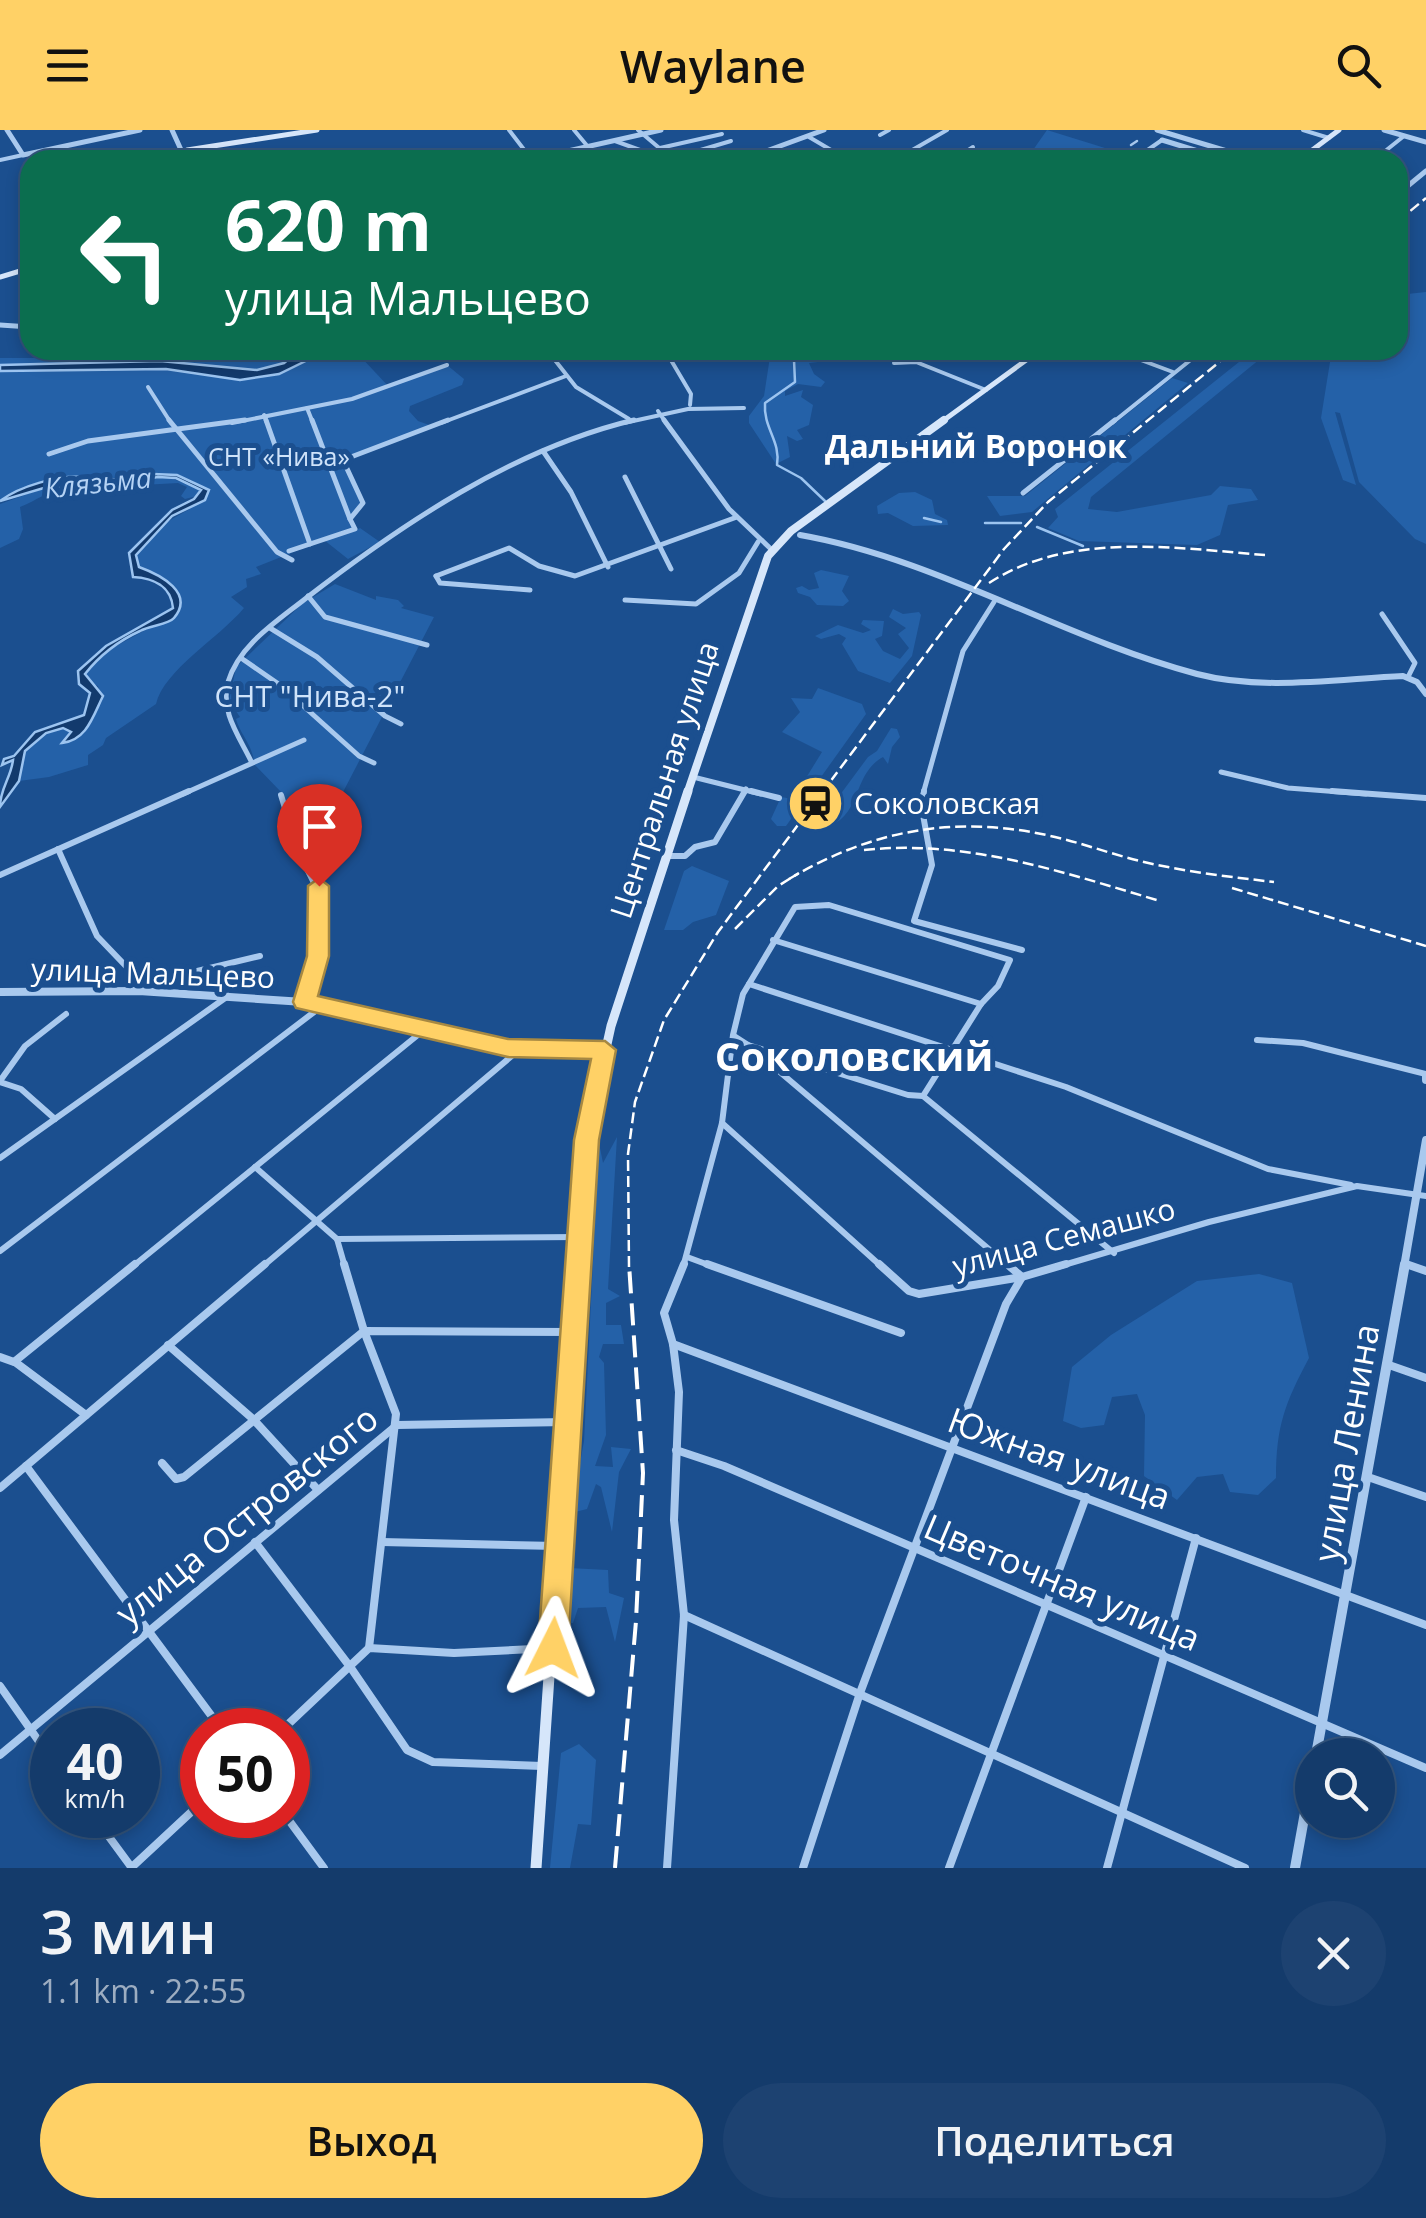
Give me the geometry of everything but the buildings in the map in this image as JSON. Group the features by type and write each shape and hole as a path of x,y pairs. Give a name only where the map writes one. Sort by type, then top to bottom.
{"main road":[{"path":"197,150 317,130"},
{"path":"1313,150 1340,130"},
{"name":"Центральная улица","path":"536,1868 586,1140 605,1050 666,856 756,587 772,550 1026,360"}],"street":[{"path":"47,150 140,130"},
{"path":"574,130 591,150"},
{"path":"575,150 662,130"},
{"path":"771,150 824,130"},
{"path":"880,134 890,130"},
{"path":"912,150 947,130"},
{"path":"1158,130 1223,150"},
{"path":"1304,130 1329,138"},
{"path":"1384,130 1426,142"},
{"path":"1386,150 1410,130"},
{"path":"640,132 658,150"},
{"path":"666,150 719,132 731,141 701,150"},
{"path":"1148,150 1172,135"},
{"path":"809,137 831,150"},
{"path":"1162,140 1195,150"},
{"path":"615,141 652,150"},
{"path":"1130,145 1137,141"},
{"path":"968,150 973,147"},
{"path":"554,360 587,396 630,420"},
{"path":"671,360 691,394 689,406"},
{"path":"1141,360 1174,372"},
{"path":"1023,493 1190,360"},
{"path":"894,363 916,362 986,390"},
{"path":"49,454 75,443 307,407 389,387 447,364"},
{"path":"350,518 363,502 343,460 566,376"},
{"path":"148,386 175,429 277,552 292,560"},
{"path":"251,761 234,736 226,706 234,666 270,628 326,582 482,482 543,451 658,412 689,406 744,408"},
{"path":"289,552 351,533 355,526 307,407"},
{"path":"658,412 758,542 772,550"},
{"path":"264,416 310,544"},
{"path":"543,451 572,492 608,567"},
{"path":"625,477 671,569"},
{"path":"530,590 440,583 436,576 509,548 539,566 574,576 608,567 738,517"},
{"path":"796,533 857,546 994,602 1199,675 1270,682 1408,677 1416,669 1415,664 1382,614"},
{"path":"625,600 696,604 740,573 758,542"},
{"path":"308,596 326,617 427,645"},
{"path":"994,602 963,651 924,788 922,809 931,874 914,921 1022,950"},
{"path":"270,628 317,658 385,716 400,724"},
{"path":"241,658 280,685 359,756 374,763"},
{"path":"1408,677 1426,694"},
{"path":"0,875 304,740"},
{"path":"1221,772 1288,788 1426,798"},
{"path":"696,778 780,798"},
{"path":"666,856 677,858 699,845 715,842 746,789"},
{"name":"улица Мальцево","path":"281,795 298,851 320,895 317,964 304,1002"},
{"path":"58,849 98,936 141,987 260,956"},
{"path":"667,1868 684,1615 674,1520 679,1392 664,1312 687,1257 722,1123 732,1036 749,984 794,907 818,904 907,926 1010,960 998,986 980,1004 922,1096"},
{"path":"774,940 980,1004"},
{"path":"749,984 1135,1112 1268,1170 1357,1186"},
{"name":"улица Мальцево","path":"0,992 141,987 304,1002 520,1049 605,1050"},
{"path":"0,1158 229,995"},
{"path":"0,1251 322,1006"},
{"path":"55,1119 21,1089 0,1082 24,1046 66,1014"},
{"path":"14,1362 424,1030"},
{"path":"732,1036 748,1045 1022,1277 1006,1304 913,1548 803,1868"},
{"path":"1257,1040 1303,1043 1426,1077"},
{"path":"748,1045 922,1096 1114,1253"},
{"path":"0,1488 520,1049"},
{"name":"улица Семашко","path":"722,1123 910,1291 930,1294 1022,1277 1209,1222 1357,1186 1422,1196"},
{"name":"улица Ленина","path":"1319,1738 1406,1264 1422,1196 1426,1140"},
{"path":"255,1167 337,1239 364,1331 396,1414 369,1648 306,1708"},
{"path":"337,1239 580,1237"},
{"path":"687,1257 901,1333"},
{"path":"1406,1264 1426,1270"},
{"path":"162,1463 176,1479 184,1477 364,1331 573,1332"},
{"name":"Южная улица","path":"673,1344 1426,1625"},
{"path":"168,1345 253,1419 318,1490"},
{"path":"0,1357 14,1362 86,1415"},
{"path":"1389,1366 1426,1378"},
{"name":"улица Островского","path":"55,1708 396,1424 567,1422"},
{"name":"Цветочная улица","path":"676,1450 724,1466 1426,1768"},
{"path":"26,1466 205,1708"},
{"path":"1368,1477 1426,1497"},
{"path":"949,1868 1086,1496"},
{"path":"1106,1868 1196,1538"},
{"path":"255,1542 351,1668 407,1750 433,1762 543,1766"},
{"path":"382,1542 558,1546"},
{"path":"684,1615 1245,1868"},
{"path":"369,1648 454,1653 553,1648"},
{"path":"0,1686 30,1729"},
{"name":"улица Островского","path":"0,1754 30,1729"},
{"path":"110,1838 132,1868 180,1823"},
{"path":"302,1838 324,1868"},
{"path":"1295,1868 1300,1838"}],"green space":[{"path":"1047,130 1105,148 1103,150 1033,150"},
{"path":"1426,292 1426,544 1415,539 1359,482 1340,413 1335,412 1356,485 1343,480 1321,418 1330,362 1326,360 1408,360 1408,294"},
{"path":"0,358 287,360 257,370 160,361 0,365"},
{"name":"СНТ «Нива»","path":"308,360 364,360 389,387 447,365 464,379 462,385 410,406 409,411 418,421 432,426 343,460 363,503 350,518 353,532 360,528 380,542 348,559 324,540 256,567 261,574 246,579 247,587 231,597 244,608 170,679 156,704 106,738 103,745 88,755 88,765 19,781 22,760 32,744 48,733 68,729 71,733 62,743 101,701 98,686 90,683 85,674 105,652 173,615 180,596 139,567 136,555 151,534 208,494 198,484 176,476 113,481 72,477 39,483 0,501 0,371 166,369 241,380 279,374"},
{"path":"769,360 827,360 809,363 814,374 825,382 821,387 798,384 785,391 785,396 803,390 801,397 813,405 809,425 797,430 803,439 797,441 787,436 790,457 776,464 749,423 749,416 764,396"},
{"path":"1241,360 1259,360 1091,497 1088,509 1117,512 1211,495 1220,486 1251,489 1258,500 1228,505 1220,535 1197,545 1079,541 1048,528 1058,517 1055,509"},
{"path":"1172,378 1188,383 1032,512 1000,516 987,496 1025,496"},
{"path":"168,477 202,490 201,495 185,499 181,496 187,487 178,483 142,485 142,490 133,492 64,488 20,507 23,529 19,539 0,548 0,504 47,487 111,485"},
{"path":"915,492 932,500 935,514 947,520 948,525 913,526 888,513 878,514 877,506 899,493"},
{"path":"821,570 849,576 842,591 849,601 843,606 817,605 810,597 798,593 796,588 802,586 809,590 819,588 814,573"},
{"name":"СНТ \"Нива-2\"","path":"335,584 376,600 376,596 398,600 404,606 401,608 434,617 342,794 347,798 345,810 318,840 300,844 283,794 254,764 236,719 240,717 229,701 236,667 303,603"},
{"path":"893,609 921,615 912,656 890,683 858,671 842,644 846,638 839,634 821,639 815,636 838,625 863,633 871,630 861,624 863,620 884,621 882,636 875,639 883,651 900,659 909,648 898,634 906,628 889,617"},
{"path":"818,688 862,704 866,714 786,826 777,826 771,819 781,797 793,799 822,752 782,732 800,712 791,698 812,699"},
{"path":"891,728 897,729 900,737 892,747 888,764 883,757 872,766 842,818 814,830 868,757 877,751"},
{"path":"692,866 729,881 716,915 693,922 683,930 664,930 684,871"},
{"path":"617,1137 608,1289 620,1296 606,1303 606,1325 621,1325 624,1344 603,1344 599,1357 604,1363 606,1435 595,1466 613,1467 611,1447 631,1449 619,1472 612,1532 601,1487 596,1484 587,1509 571,1513 584,1441 599,1143 603,1163"},
{"path":"1259,1274 1292,1283 1309,1358 1284,1415 1276,1478 1258,1495 1230,1492 1223,1474 1197,1477 1177,1500 1144,1476 1145,1415 1137,1394 1112,1397 1104,1425 1081,1428 1063,1421 1072,1367 1111,1335 1197,1281"},
{"path":"569,1568 608,1570 609,1593 624,1598 615,1642 606,1607 578,1608 573,1623 566,1623"},
{"path":"579,1744 596,1760 591,1825 578,1824 570,1868 550,1868 561,1753"}],"water":[{"path":"308,360 279,374 240,380 166,369 0,371 0,365 160,361 257,370"},
{"name":"Клязьма","path":"153,474 177,475 209,490 205,500 172,516 136,555 139,567 173,586 178,593 179,609 171,620 117,644 91,667 85,674 103,696 88,726 78,737 62,743 71,732 63,728 46,733 25,751 19,781 0,807 13,760 2,765 4,759 14,756 35,732 84,715 90,693 79,684 78,671 106,646 173,608 169,594 160,585 133,577 129,553 172,510 194,499 201,490 176,478 158,477 111,485 47,487 0,501 28,486 51,480 127,480"}],"waterway":[{"path":"794,360 795,382 765,403 765,412 777,449 777,465 801,478 825,501"},
{"path":"924,518 941,522"},
{"path":"985,523 1021,523"},
{"path":"1037,527 1083,546"}],"railway":[{"path":"1408,213 1426,198"},
{"path":"629,1267 628,1154 635,1102 664,1020 718,932 1004,549 1048,502 1222,360"},
{"path":"989,583 1020,567 1087,549 1159,547 1265,555"},
{"path":"791,878 852,848 885,838 951,827 985,827 1055,837 1176,869 1274,882"},
{"path":"864,850 940,849 977,854 1050,869 1160,901"},
{"path":"791,878 799,873"},
{"path":"735,929 791,878"},
{"path":"1232,888 1426,946"},
{"path":"615,1868 636,1621 643,1473 629,1264"}],"place":[{"name":"Соколовская","path":"815,804"}],"district":[{"name":"Дальний Воронок","path":"976,447"},
{"name":"Соколовский","path":"854,1057"}],"route":[{"path":"319,886 317,964 304,1002 508,1048 605,1050 586,1140 553,1648"}]}
